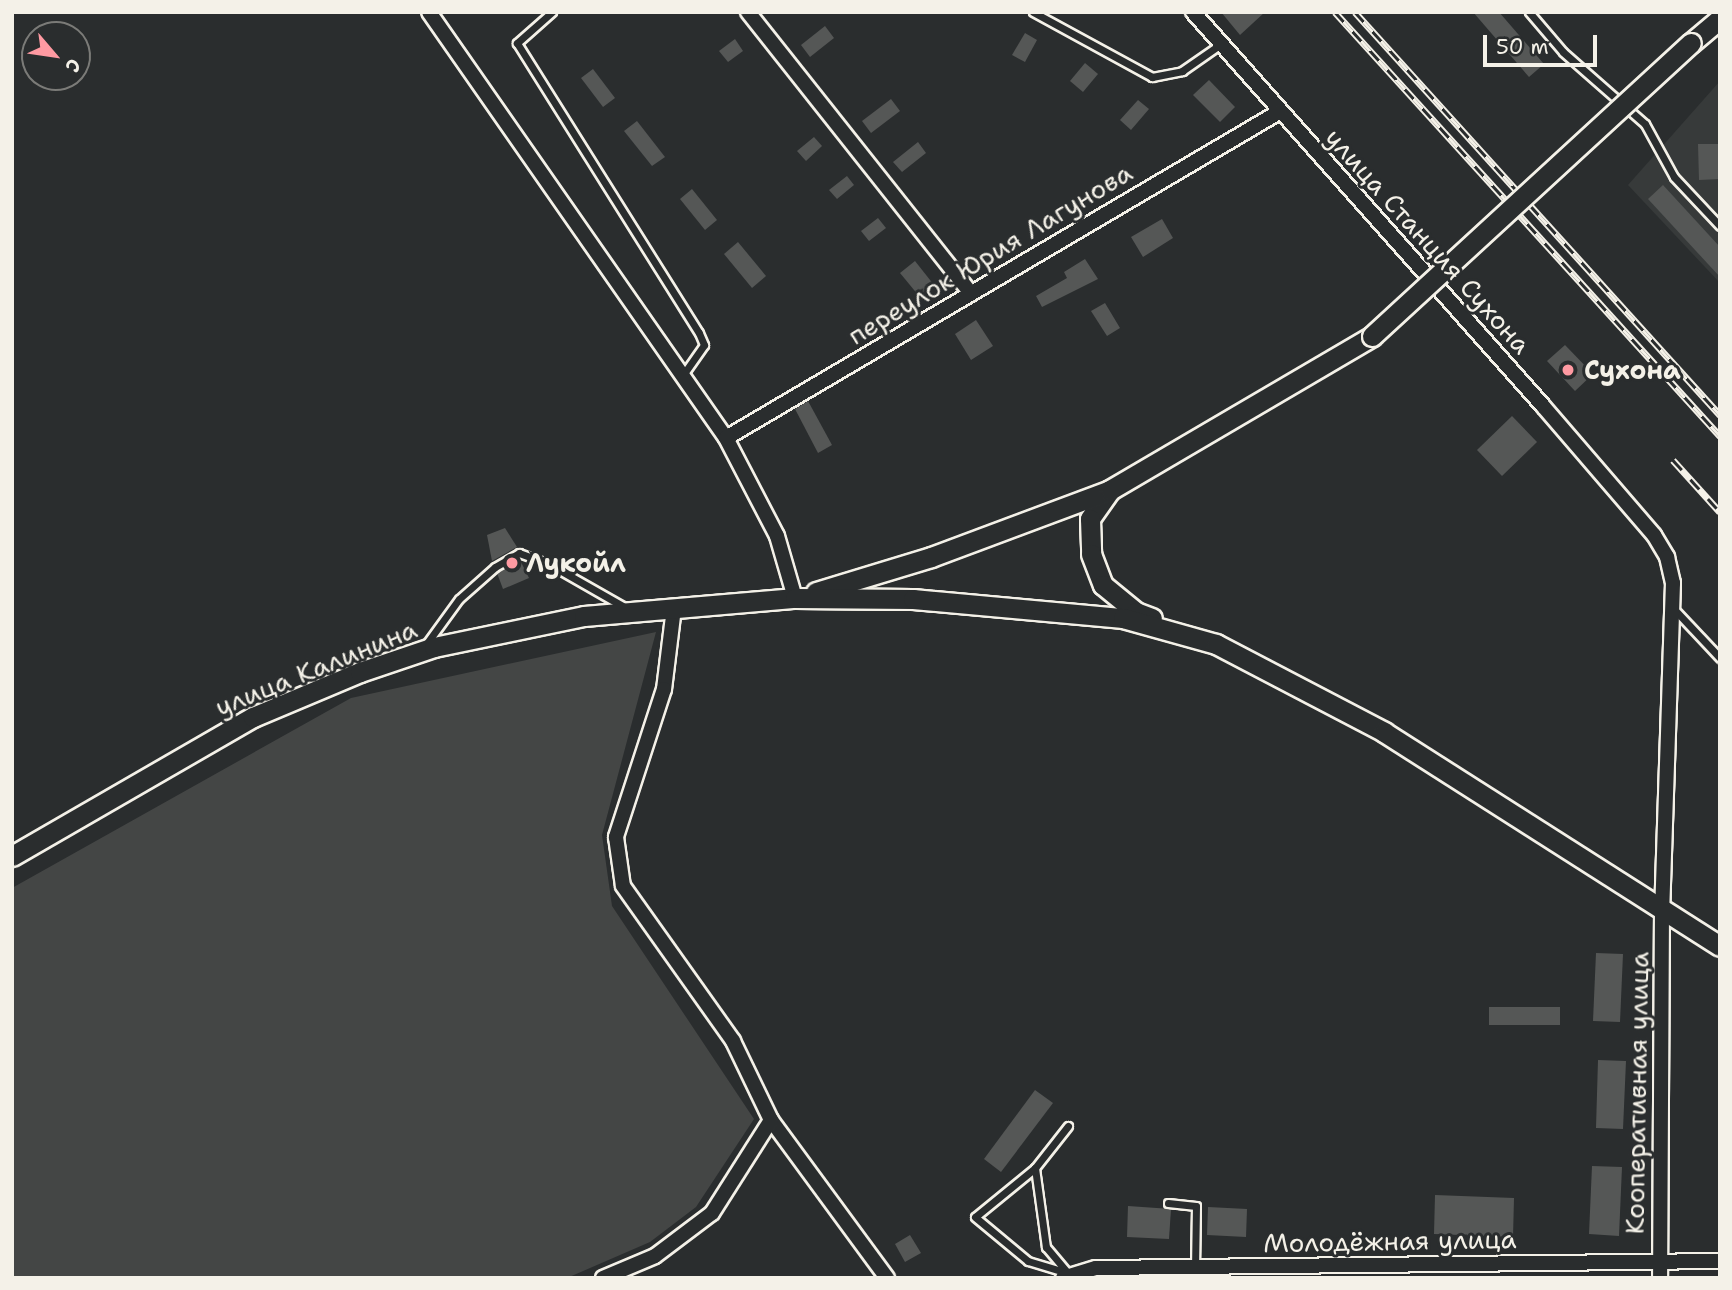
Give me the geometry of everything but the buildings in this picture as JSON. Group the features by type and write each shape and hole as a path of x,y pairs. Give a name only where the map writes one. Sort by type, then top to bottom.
{"main road":[{"path":"794,598 931,557 1110,489 1372,335 1720,19"},
{"path":"1110,489 1090,519 1091,554 1103,585 1136,612 1216,644 1384,732 1720,946"},
{"path":"794,598 914,599 1034,607 1123,618 1216,644"},
{"name":"улица Калинина","path":"12,856 253,717 421,652 489,633 632,612 794,598"}],"street":[{"path":"429,12 726,438 773,527 794,598"},
{"path":"748,12 971,293"},
{"name":"улица Станция Сухона","path":"1193,12 1654,535 1667,557 1672,607 1661,909"},
{"name":"переулок Юрия Лагунова","path":"726,438 1279,112"},
{"path":"674,608 664,689 617,837 623,886 733,1041 771,1120 887,1278"},
{"name":"Кооперативная улица","path":"1660,1278 1661,909"},
{"path":"603,1278 655,1256 712,1213 771,1120"},
{"name":"Молодёжная улица","path":"1066,1276 1096,1268 1720,1261"}],"lane":[{"path":"552,12 517,43 699,333 704,345 683,376"},
{"path":"1033,12 1152,77 1182,71 1221,44"},
{"path":"1528,12 1563,51 1645,124 1674,177 1720,226"},
{"path":"421,652 459,599 495,567 519,553 549,564 632,612"},
{"path":"1672,607 1720,658"},
{"path":"1066,1276 1028,1261 975,1217 1035,1168 1068,1126"},
{"path":"1035,1168 1046,1247 1066,1276"},
{"path":"1168,1203 1196,1206 1195,1268"}],"shaded area":[{"path":"1720,81 1720,283 1628,185"},
{"path":"656,632 602,835 612,906 754,1119 696,1207 650,1242 567,1278 12,1278 12,888 351,698"}],"railway":[{"path":"1335,12 1720,436"},
{"path":"1355,12 1720,415"},
{"path":"1673,460 1720,512"}],"place":[{"name":"Сухона","path":"1568,370"},
{"name":"Лукойл","path":"512,563"}]}
